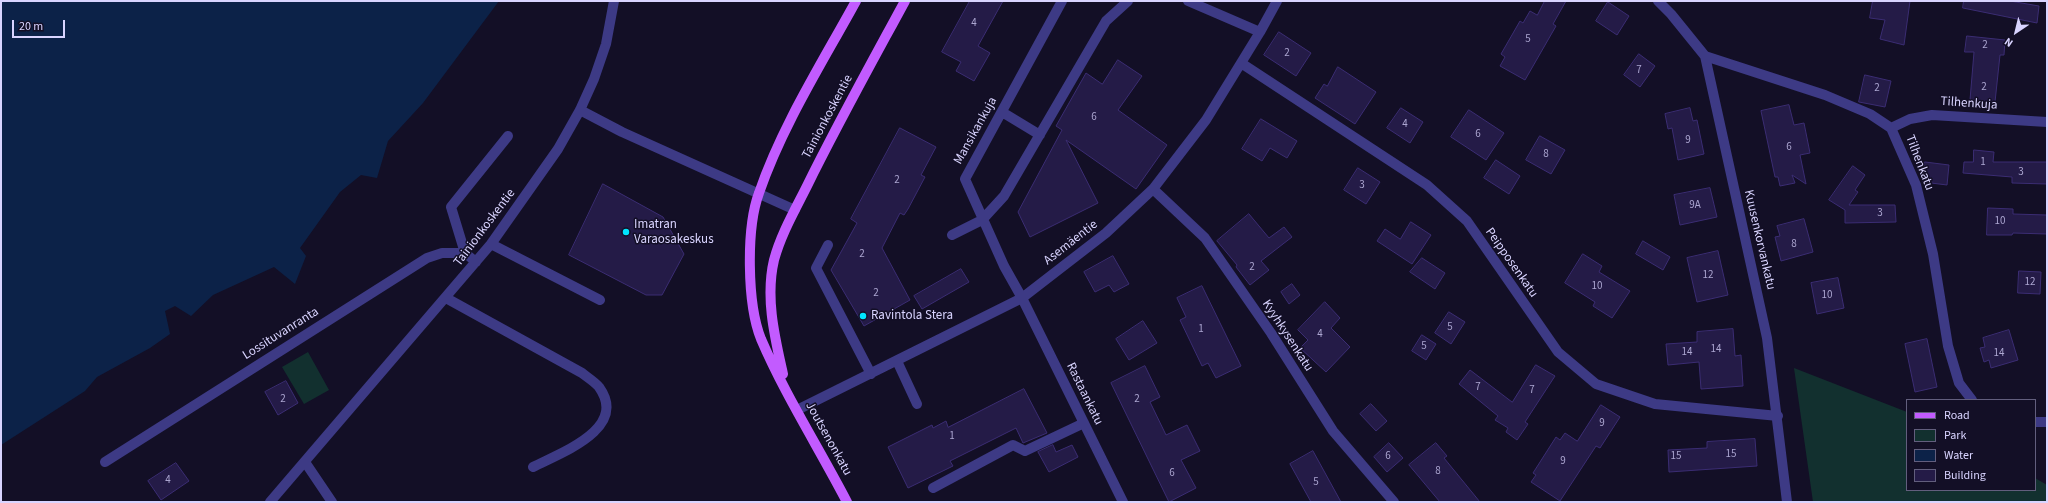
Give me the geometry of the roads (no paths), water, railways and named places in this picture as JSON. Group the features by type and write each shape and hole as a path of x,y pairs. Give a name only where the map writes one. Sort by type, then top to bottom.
{"main road":[{"path":"758,194 784,134 856,1"},
{"name":"Tainionkoskentie","path":"795,210 822,156 905,1"},
{"name":"Joutsenonkatu","path":"758,194 752,231 750,273 752,303 761,338 797,410 847,502"},
{"name":"Joutsenonkatu","path":"786,389 774,336 770,298 774,261 784,231 795,210"}],"street":[{"name":"Tainionkoskentie","path":"270,502 491,244 558,149 580,110 594,79 606,44 614,1"},
{"name":"Mansikankuja","path":"1022,298 1004,266 982,220 965,179 1062,1"},
{"path":"952,235 982,220 1004,196 1106,21 1128,1"},
{"path":"1188,1 1260,32"},
{"name":"Asemäentie","path":"797,410 1022,298 1106,233 1153,189 1206,120 1260,32 1277,1"},
{"name":"Kuusenkorvankatu","path":"1658,1 1671,14 1705,56 1767,338 1778,416 1787,502"},
{"name":"Tilhenkatu","path":"1705,56 1826,95 1870,114 1891,128 1916,185 1933,254 1948,346 1959,383 1971,399"},
{"name":"Peipposenkatu","path":"1241,63 1427,185 1466,222 1558,352 1596,384 1655,404 1778,416"},
{"path":"580,110 622,132 795,210"},
{"path":"1002,112 1040,135"},
{"name":"Tilhenkuja","path":"1891,128 1910,119 1932,115 2047,122"},
{"path":"476,262 465,253 451,207 508,136"},
{"name":"Kyyhkysenkatu","path":"1153,189 1205,238 1271,333 1333,431 1394,502"},
{"path":"491,244 600,300"},
{"path":"828,245 816,268 871,374"},
{"name":"Lossituvanranta","path":"105,462 427,258 442,253 465,253"},
{"path":"446,298 582,373 599,387 606,405 604,421 594,433 573,447 533,467"},
{"name":"Rastaankatu","path":"1022,298 1123,502"},
{"path":"896,361 917,404"},
{"path":"2036,422 2047,422"},
{"path":"933,488 1013,445 1025,451 1084,423"},
{"path":"305,462 332,502"}],"water":[{"path":"1,1 499,1 423,103 388,141 377,178 361,175 340,192 300,248 306,256 295,284 274,267 213,295 191,316 175,306 165,311 170,334 150,348 97,377 85,391 1,445"}],"place":[{"name":"Imatran Varaosakeskus","path":"626,232"},
{"name":"Ravintola Stera","path":"863,316"}]}
